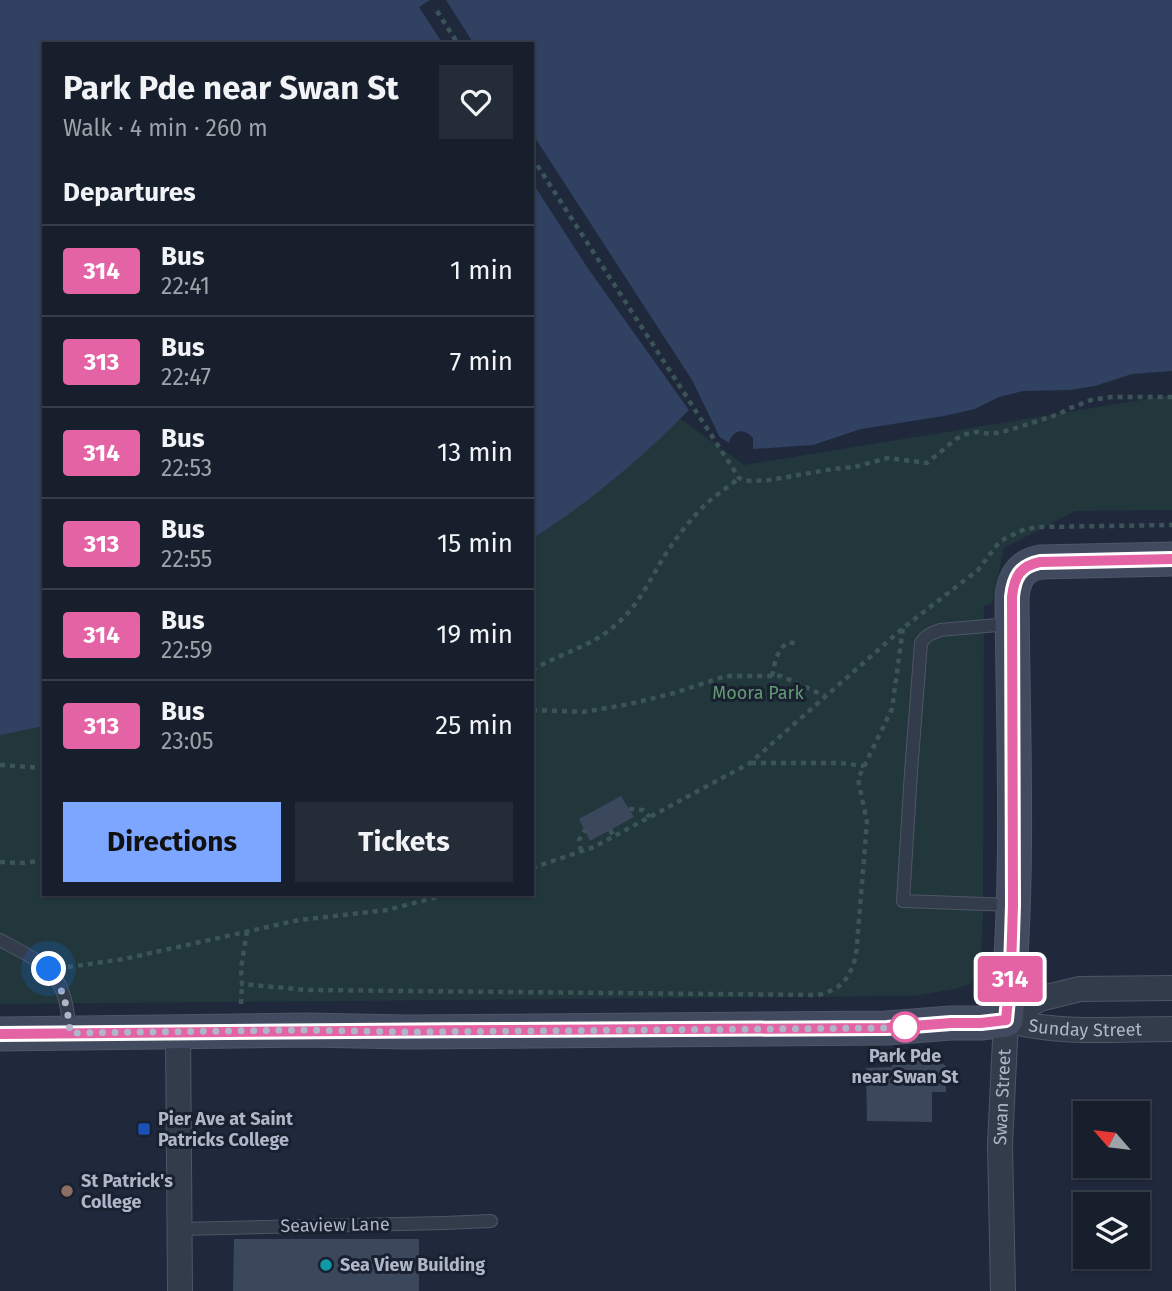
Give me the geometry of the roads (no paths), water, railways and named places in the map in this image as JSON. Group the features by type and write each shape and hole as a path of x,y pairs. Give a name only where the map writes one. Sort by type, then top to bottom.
{"street":[{"name":"Swan Street","path":"1003,1291 1000,1144 1013,905 1014,582 1021,570 1032,564 1050,561 1172,559"},
{"name":"Sunday Street","path":"1006,1020 1039,999 1080,989 1172,988"},
{"name":"Sunday Street","path":"1006,1020 1056,1030 1172,1029"},
{"path":"0,1034 887,1028 1006,1020"},
{"path":"177,1032 180,1291"}],"lane":[{"path":"1012,623 940,631 931,634 921,643 903,901 1013,905"},
{"path":"0,940 49,969 67,1003 70,1033"},
{"name":"Seaview Lane","path":"179,1229 491,1220"}],"water":[{"path":"0,0 1172,0 1172,371 1132,374 1095,386 1070,390 1023,391 999,397 975,409 861,429 813,445 753,449 753,438 746,432 736,433 729,443 718,436 534,155 534,42 461,42 438,8 434,10 454,42 42,42 42,726 0,735"},
{"path":"534,165 691,408 615,478 534,538"}],"place":[{"name":"Park Pde near Swan St","path":"905,1027"},
{"name":"Pier Ave at Saint Patricks College","path":"144,1129"},
{"name":"St Patrick's College","path":"67,1191"},
{"name":"Sea View Building","path":"326,1265"}],"park label":[{"name":"Moora Park","path":"758,693"}]}
